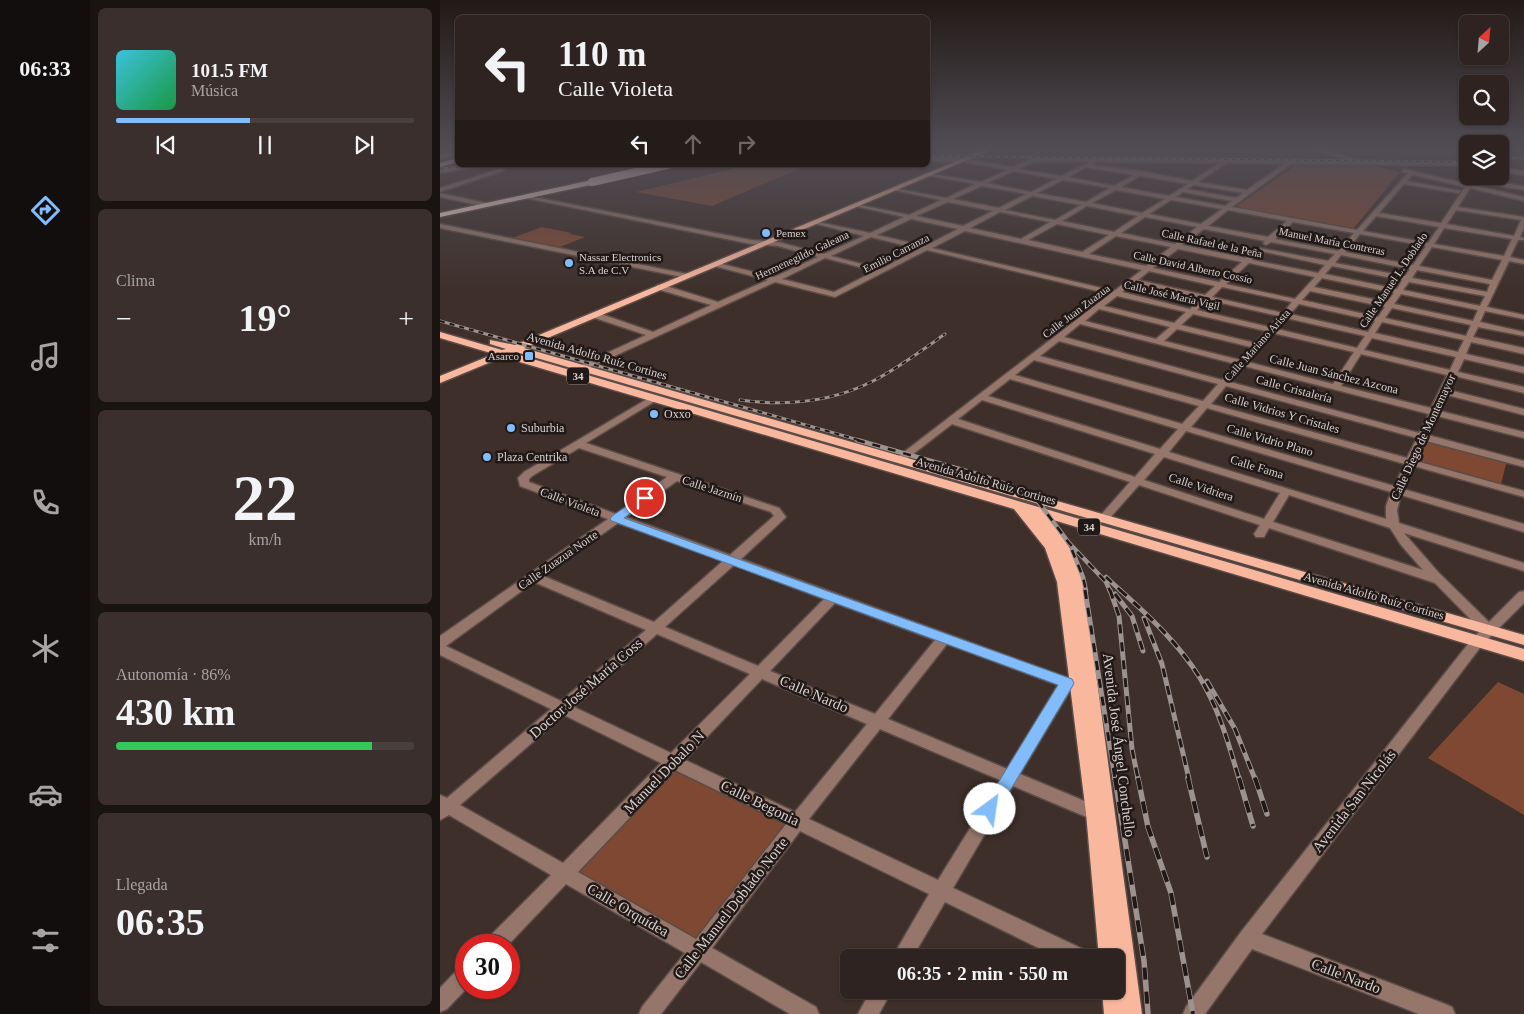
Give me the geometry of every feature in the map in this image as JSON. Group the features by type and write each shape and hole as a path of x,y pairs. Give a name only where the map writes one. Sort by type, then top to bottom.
{"highway":[{"path":"442,213 522,197"}],"main road":[{"path":"440,380 875,197"},
{"name":"Avenida Adolfo Ruíz Cortines","path":"440,326 900,459 955,481"},
{"name":"Avenida Adolfo Ruíz Cortines","path":"440,335 654,398 1024,501 1136,541 1524,655"},
{"path":"1024,501 1047,539 1060,566 1065,587 1072,683 1095,812 1109,949"},
{"name":"Avenida Adolfo Ruíz Cortines","path":"1024,501 1104,518 1524,640"},
{"name":"Avenida José Ángel Conchello","path":"1024,501 1061,543 1073,566 1076,577 1131,1014"},
{"path":"1136,541 1136,534 1145,530"},
{"path":"1114,999 1115,1014"}],"street":[{"path":"447,197 486,205"},
{"path":"526,197 778,244 882,271"},
{"name":"Calle Rafael de la Peña","path":"938,197 1524,317"},
{"name":"Hermenegildo Galeana","path":"582,368 951,197"},
{"name":"Emilio Carranza","path":"774,280 831,295 838,294 1024,197"},
{"name":"Manuel María Contreras","path":"1049,197 1495,283"},
{"path":"1022,241 1098,197"},
{"path":"1165,197 1524,262"},
{"path":"1222,197 1237,200"},
{"name":"Calle Juan Zuazua","path":"900,459 1179,247 1241,197"},
{"name":"Calle Mariano Arista","path":"1104,518 1389,197"},
{"name":"Calle Manuel L. Doblado","path":"1335,387 1460,197"},
{"path":"1084,254 1169,198"},
{"name":"Calle David Alberto Cossío","path":"857,205 1524,351"},
{"path":"1455,208 1524,220"},
{"path":"1374,214 1520,239"},
{"path":"1158,342 1290,220"},
{"name":"Calle Diego de Montemayor","path":"1394,526 1391,510 1397,491 1489,295 1520,239 1524,220"},
{"name":"Calle José María Vigil","path":"816,222 1524,390"},
{"path":"440,226 687,276"},
{"path":"1259,250 1489,295"},
{"path":"717,264 774,280"},
{"name":"Calle José María Vigil","path":"1134,281 1524,370"},
{"path":"660,287 718,306"},
{"path":"1309,288 1524,334"},
{"path":"1099,307 1257,346"},
{"path":"595,315 654,335"},
{"name":"Calle Juan Sánchez Azcona","path":"1080,322 1524,435"},
{"name":"Calle Cristalería","path":"1058,338 1524,464"},
{"name":"Calle Vidrios Y Cristales","path":"1034,357 1524,494"},
{"name":"Calle Vidrio Plano","path":"1009,376 1524,528"},
{"path":"1444,392 1524,412"},
{"name":"Calle Fama","path":"981,397 1163,452 1524,567"},
{"name":"Calle Violeta","path":"654,398 526,476 522,481 524,484 616,519 1072,683"},
{"name":"Calle Vidriera","path":"951,420 1137,481 1263,529 1442,581"},
{"name":"Calle Jazmín","path":"578,444 775,510 780,514 779,519 732,561"},
{"name":"Calle Zuazua Norte","path":"440,643 675,477"},
{"path":"1263,529 1286,491"},
{"path":"1394,526 1407,545 1489,630"},
{"name":"Doctor José María Coss","path":"443,807 656,628 732,561"},
{"name":"Calle Nardo","path":"533,577 1095,812"},
{"name":"Avenida San Nicolás","path":"1193,1014 1248,938 1477,642 1524,595"},
{"name":"Manuel Dobalo N","path":"507,934 832,598"},
{"name":"Calle Manuel Doblado Norte","path":"650,1014 798,821 944,638"},
{"name":"Calle Begonia","path":"440,649 1062,949"},
{"path":"906,949 1010,776 1072,683"},
{"name":"Calle Orquídea","path":"443,807 565,874 809,1014"},
{"name":"Calle Nardo","path":"1248,938 1445,1014"},
{"path":"440,1002 455,986"},
{"path":"868,1014 877,999"}],"shaded area":[{"path":"665,197 732,197 712,206"},
{"path":"1249,197 1379,197 1354,228 1235,207"},
{"path":"542,227 585,237 560,247 512,238"},
{"path":"1426,441 1507,460 1501,484 1422,462 1418,459"},
{"path":"1498,682 1524,694 1524,815 1428,758"},
{"path":"674,771 786,824 697,943 577,875"}],"railway":[{"path":"440,321 862,441"},
{"path":"740,400 773,403 807,401 856,389 881,377 945,334"},
{"path":"857,440 984,476 1011,486 1037,500 1069,543 1106,582 1110,591"},
{"path":"1072,550 1083,577 1086,591"},
{"path":"1106,577 1121,591"},
{"path":"1085,590 1115,779"},
{"path":"1110,590 1119,616 1132,749 1138,779"},
{"path":"1120,590 1153,620 1183,654 1200,678 1218,715 1239,779"},
{"path":"1115,594 1132,616 1143,651"},
{"path":"1144,618 1162,664 1189,779"},
{"path":"1207,681 1235,729 1255,779"},
{"path":"1115,778 1144,961 1148,1014"},
{"path":"1138,778 1148,827 1171,893 1193,1014"},
{"path":"1188,778 1207,857"},
{"path":"1239,778 1253,826"},
{"path":"1255,778 1267,814"}],"place":[{"name":"Pemex","path":"766,233"},
{"name":"Nassar Electronics S.A de C.V","path":"569,263"},
{"name":"Asarco","path":"529,356"},
{"name":"Oxxo","path":"654,414"},
{"name":"Suburbia","path":"511,428"},
{"name":"Plaza Centrika","path":"487,457"}],"route":[{"path":"645,498 616,519 1066,683 990,809"}]}
